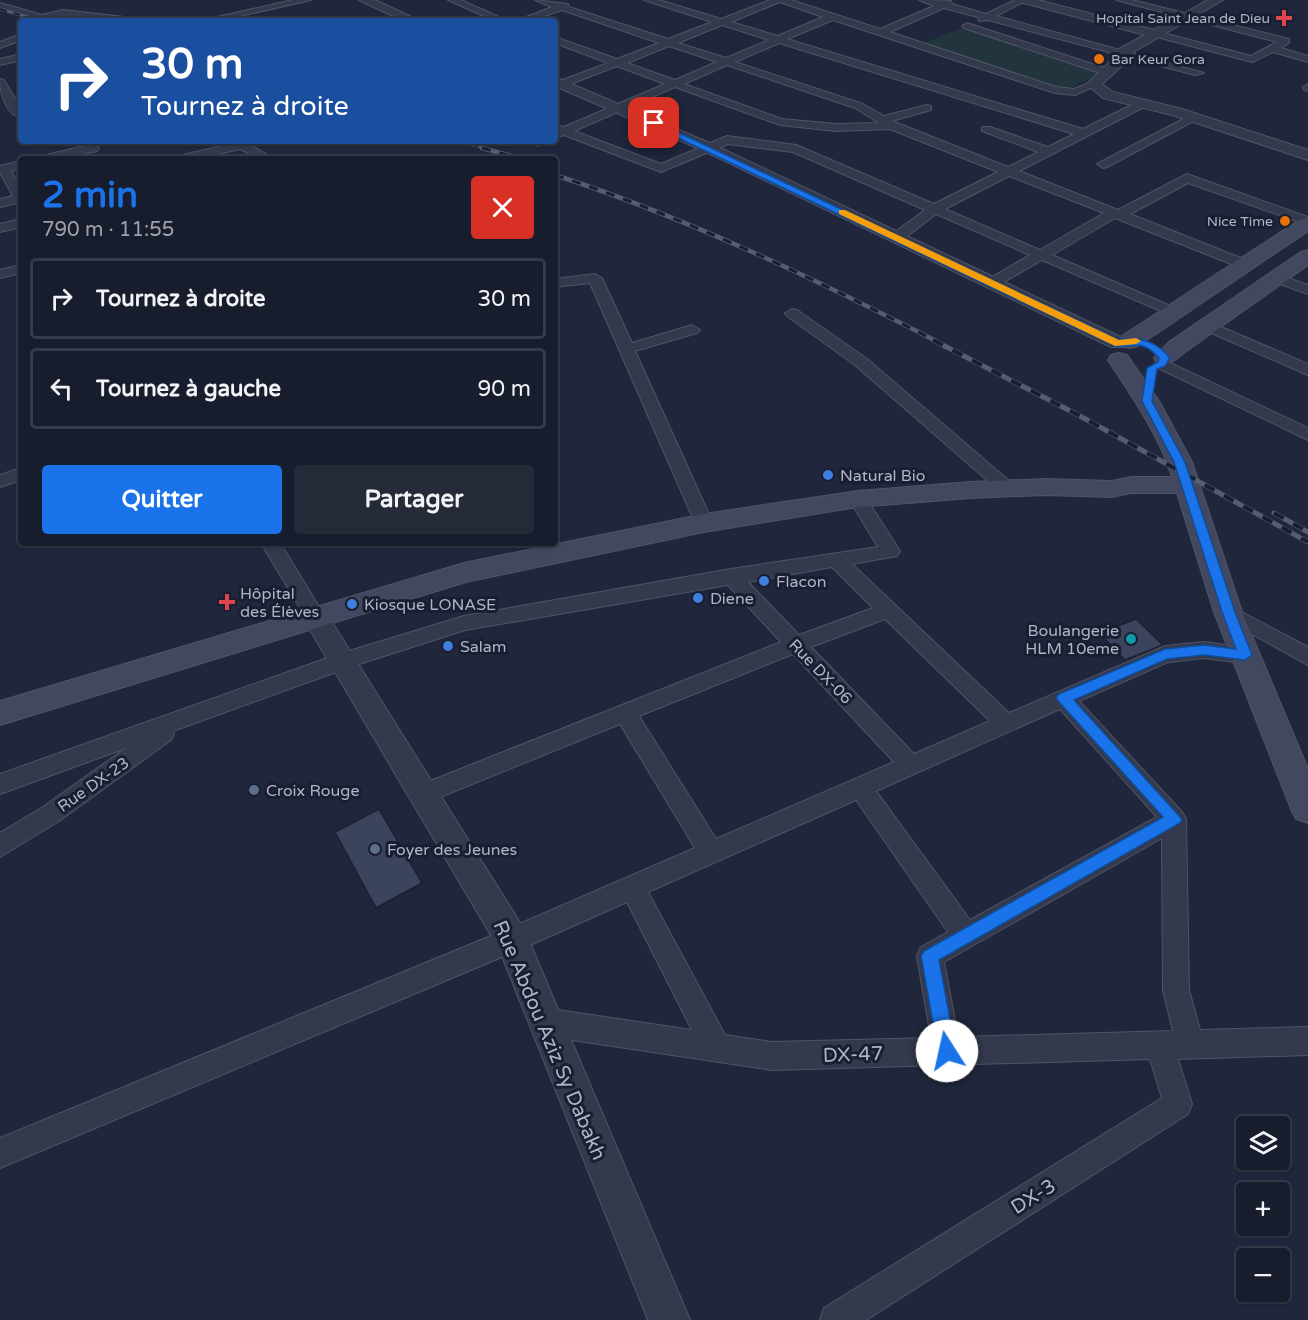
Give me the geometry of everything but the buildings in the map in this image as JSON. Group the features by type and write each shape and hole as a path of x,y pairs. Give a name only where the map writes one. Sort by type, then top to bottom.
{"main road":[{"path":"1123,348 1308,222"},
{"path":"1147,401 1160,363 1207,326 1308,256"},
{"path":"1123,348 1153,346 1160,363"},
{"path":"1123,348 1186,484 1228,612 1308,809"},
{"path":"0,713 464,573 704,523 858,499 970,490 1045,487 1112,489 1136,497 1186,484"}],"street":[{"path":"221,18 306,0"},
{"path":"366,0 380,3 408,18"},
{"path":"453,0 496,18"},
{"path":"540,0 859,106 887,123 1246,265"},
{"path":"529,18 584,0"},
{"path":"649,0 1084,133"},
{"path":"558,84 780,0 1055,90 1075,92 1100,80 1122,56 1217,0"},
{"path":"924,0 1122,56 1199,73"},
{"path":"880,33 956,0"},
{"path":"1100,80 962,24 1023,0 1252,59 1286,41 1120,0"},
{"path":"234,2 258,18"},
{"path":"0,6 40,18"},
{"path":"52,18 82,6"},
{"path":"52,7 63,13 107,18"},
{"path":"924,14 946,20"},
{"path":"558,131 618,108 831,17"},
{"path":"0,45 18,38"},
{"path":"558,41 780,122 855,128 887,123 927,108"},
{"path":"1272,48 1308,59"},
{"path":"1122,56 1135,90"},
{"path":"0,62 18,58"},
{"path":"1100,80 1097,88 1108,95 1135,90 1177,112 1308,155"},
{"path":"558,84 707,147 1123,348"},
{"path":"2,89 18,89"},
{"path":"2,89 18,113"},
{"path":"896,238 934,209 1084,133 1135,90"},
{"path":"1103,164 1193,117"},
{"path":"558,131 661,168 707,147 780,122"},
{"path":"986,129 1048,151"},
{"path":"727,140 796,149 1175,312"},
{"path":"192,156 234,144"},
{"path":"240,144 262,156"},
{"path":"59,156 93,148"},
{"path":"18,166 4,169 18,193"},
{"path":"992,283 1186,178 1308,222"},
{"path":"0,203 18,199"},
{"path":"0,228 18,224"},
{"path":"0,274 18,270"},
{"path":"558,283 595,278 704,523"},
{"path":"1277,278 1308,290"},
{"path":"792,313 861,362 1009,490"},
{"path":"1207,326 1308,370"},
{"path":"627,349 692,330"},
{"path":"1160,363 1172,371 1308,435"},
{"path":"0,481 18,475"},
{"path":"0,784 343,661 464,623 731,576 890,551 858,499"},
{"path":"272,546 316,618"},
{"path":"835,559 1006,723"},
{"name":"Rue DX-06","path":"731,576 911,765"},
{"path":"423,794 796,644 888,610"},
{"path":"1228,612 1308,657"},
{"name":"Rue Abdou Aziz Sy Dabakh","path":"316,618 512,940 669,1320"},
{"path":"0,1153 512,940 1165,654 1204,650 1245,655"},
{"path":"1064,698 1174,819 1175,1045"},
{"path":"625,713 711,853"},
{"name":"Rue DX-23","path":"0,846 51,814 183,720"},
{"path":"860,787 966,936"},
{"path":"947,1051 930,956 1174,819"},
{"path":"632,887 716,1047"},
{"name":"DX-47","path":"545,1022 772,1056 1308,1041"},
{"name":"DX-3","path":"836,1320 1178,1104 1175,1045"}],"shaded area":[{"path":"962,28 1103,73 1063,91 921,44"}],"railway":[{"path":"0,9 31,18"},
{"path":"469,144 488,149"},
{"path":"482,148 511,156"},
{"path":"558,176 653,210 749,250 936,341"},
{"path":"933,340 1080,416 1308,542"},
{"path":"1274,513 1308,532"}],"slow traffic":[{"path":"842,212 1118,344 1136,341"}],"place":[{"name":"Hopital Saint Jean de Dieu","path":"1284,18"},
{"name":"Bar Keur Gora","path":"1099,59"},
{"name":"Nice Time","path":"1285,221"},
{"name":"Natural Bio","path":"828,475"},
{"name":"Flacon","path":"764,581"},
{"name":"Diene","path":"698,598"},
{"name":"Hôpital des Élèves","path":"227,602"},
{"name":"Kiosque LONASE","path":"352,604"},
{"name":"Boulangerie HLM 10eme","path":"1131,639"},
{"name":"Salam","path":"448,646"},
{"name":"Croix Rouge","path":"254,790"},
{"name":"Foyer des Jeunes","path":"375,849"}],"route":[{"path":"654,123 1118,344 1138,341 1153,346 1163,354 1162,364 1152,368 1147,401 1180,462 1228,612 1245,655 1204,650 1165,654 1064,698 1174,819 930,956 947,1051"}]}
